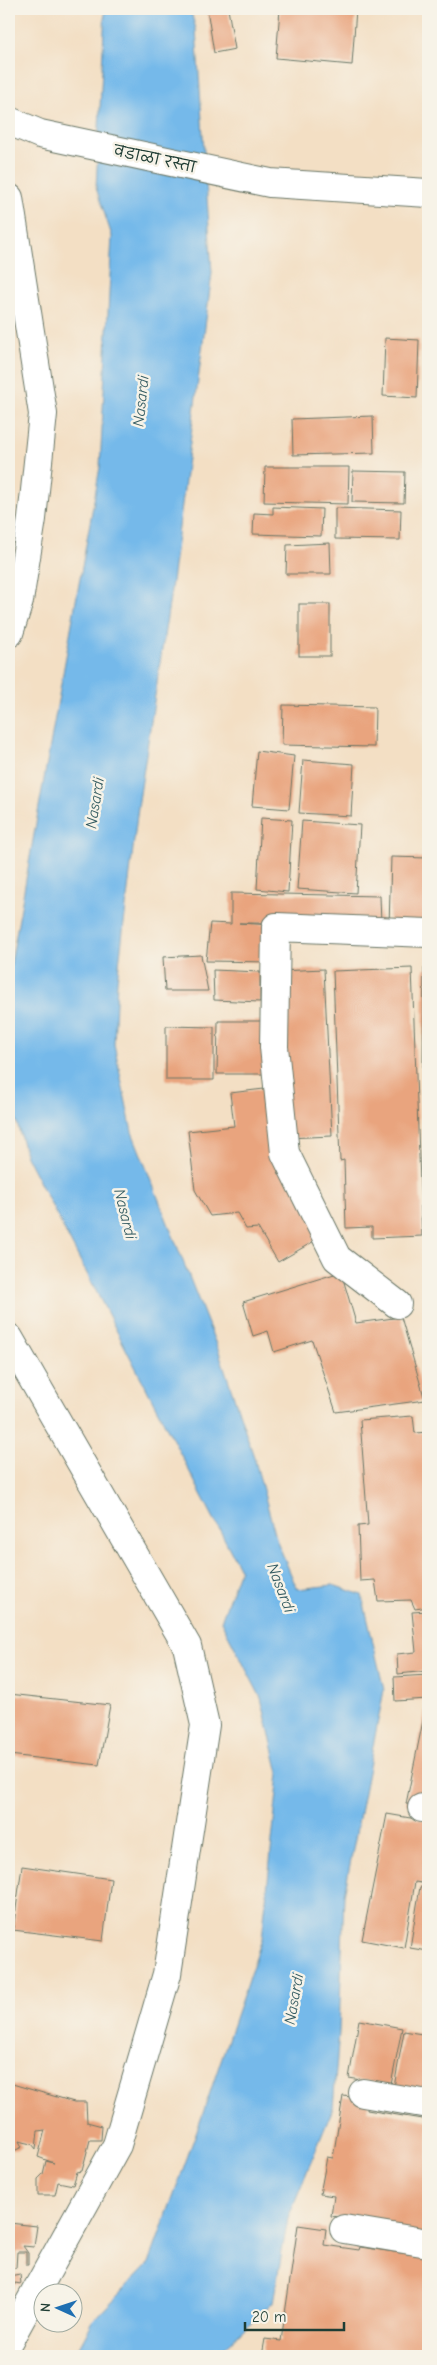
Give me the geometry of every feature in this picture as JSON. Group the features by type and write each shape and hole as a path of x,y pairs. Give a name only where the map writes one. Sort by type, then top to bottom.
{"street":[{"path":"9,121 40,134"},
{"path":"9,138 40,134"},
{"name":"वडाळा रस्ता","path":"40,134 270,183 428,193"},
{"path":"9,198 21,352 43,414 32,519 19,601 9,633"},
{"path":"396,1304 337,1258 285,1153 274,1047 276,928 428,933"},
{"path":"9,1338 187,1646 205,1725 167,1974 117,2145 9,2340"},
{"path":"363,2094 428,2104"},
{"path":"344,2229 428,2243"}],"water":[{"name":"Nasardi","path":"105,9 190,9 196,29 212,273 170,597 138,807 117,981 114,1044 132,1132 219,1352 254,1457 277,1541 297,1589 333,1585 362,1595 384,1690 344,1895 339,2032 333,2108 288,2218 273,2302 215,2356 74,2356 93,2321 149,2263 200,2122 262,1939 279,1773 261,1698 221,1621 240,1569 26,1156 9,1093 9,974 100,467 112,236 96,188"}],"building":[{"path":"207,9 228,9 235,49 214,53"},
{"path":"280,9 356,9 352,65 276,58"},
{"path":"385,338 419,340 417,398 383,396"},
{"path":"373,416 374,453 293,455 292,419"},
{"path":"265,467 349,467 348,504 264,502"},
{"path":"353,471 405,472 404,503 352,502"},
{"path":"273,507 322,509 321,536 253,534 254,513 273,514"},
{"path":"335,508 401,510 400,540 335,539"},
{"path":"330,543 331,574 286,574 287,545"},
{"path":"299,604 330,604 330,656 299,656"},
{"path":"283,705 375,707 374,747 282,745"},
{"path":"257,751 294,756 289,809 252,806"},
{"path":"303,760 354,764 351,816 299,813"},
{"path":"261,818 292,820 288,892 257,889"},
{"path":"302,821 360,825 356,893 297,889"},
{"path":"391,857 428,858 428,927 389,926"},
{"path":"231,893 380,896 381,924 239,923 273,925 271,962 206,961 210,923 231,924"},
{"path":"201,955 208,991 165,991 163,957"},
{"path":"412,968 422,1236 372,1238 372,1227 346,1228 344,1160 340,1161 333,971"},
{"path":"424,968 428,968 428,1067 423,1067"},
{"path":"324,969 332,1136 287,1138 279,971"},
{"path":"213,970 260,972 260,1002 214,1000"},
{"path":"218,1021 269,1021 269,1074 217,1074"},
{"path":"166,1026 214,1027 214,1080 166,1080"},
{"path":"264,1089 269,1131 323,1236 278,1262 258,1228 246,1229 237,1213 210,1216 195,1190 188,1131 234,1126 230,1093"},
{"path":"341,1272 356,1323 401,1317 425,1400 336,1412 312,1340 274,1352 268,1331 253,1336 243,1302"},
{"path":"413,1416 415,1433 428,1432 428,1607 415,1609 411,1600 378,1601 375,1580 360,1581 358,1526 368,1525 360,1420"},
{"path":"428,1611 428,1671 398,1674 397,1654 416,1652 412,1612"},
{"path":"428,1675 428,1699 395,1701 394,1677"},
{"path":"9,1694 110,1705 99,1765 9,1755"},
{"path":"428,1701 428,1807 406,1804"},
{"path":"387,1814 428,1821 428,1884 415,1882 404,1948 362,1940"},
{"path":"22,1866 111,1879 103,1941 13,1930"},
{"path":"420,1887 428,1888 428,1951 410,1948"},
{"path":"359,2020 402,2028 391,2085 349,2078"},
{"path":"404,2031 428,2035 428,2094 394,2087"},
{"path":"9,2083 74,2102 86,2102 87,2122 102,2126 101,2140 90,2140 82,2171 77,2172 73,2185 58,2182 55,2195 38,2195 38,2179 43,2174 46,2161 54,2163 38,2157 45,2130 38,2131 36,2149 32,2144 19,2141 22,2147 16,2150 9,2148"},
{"path":"343,2096 369,2099 367,2110 428,2120 428,2170 425,2189 428,2189 428,2236 377,2223 331,2216 334,2196 320,2194 327,2157 333,2158"},
{"path":"9,2223 37,2226 34,2247 23,2246 28,2253 28,2265 26,2265 26,2252 17,2252 16,2268 9,2268"},
{"path":"298,2225 326,2229 324,2245 359,2250 360,2247 428,2257 428,2356 262,2356 265,2339 281,2341"},
{"path":"20,2274 21,2284 15,2283 12,2295 9,2296 9,2276"}]}
